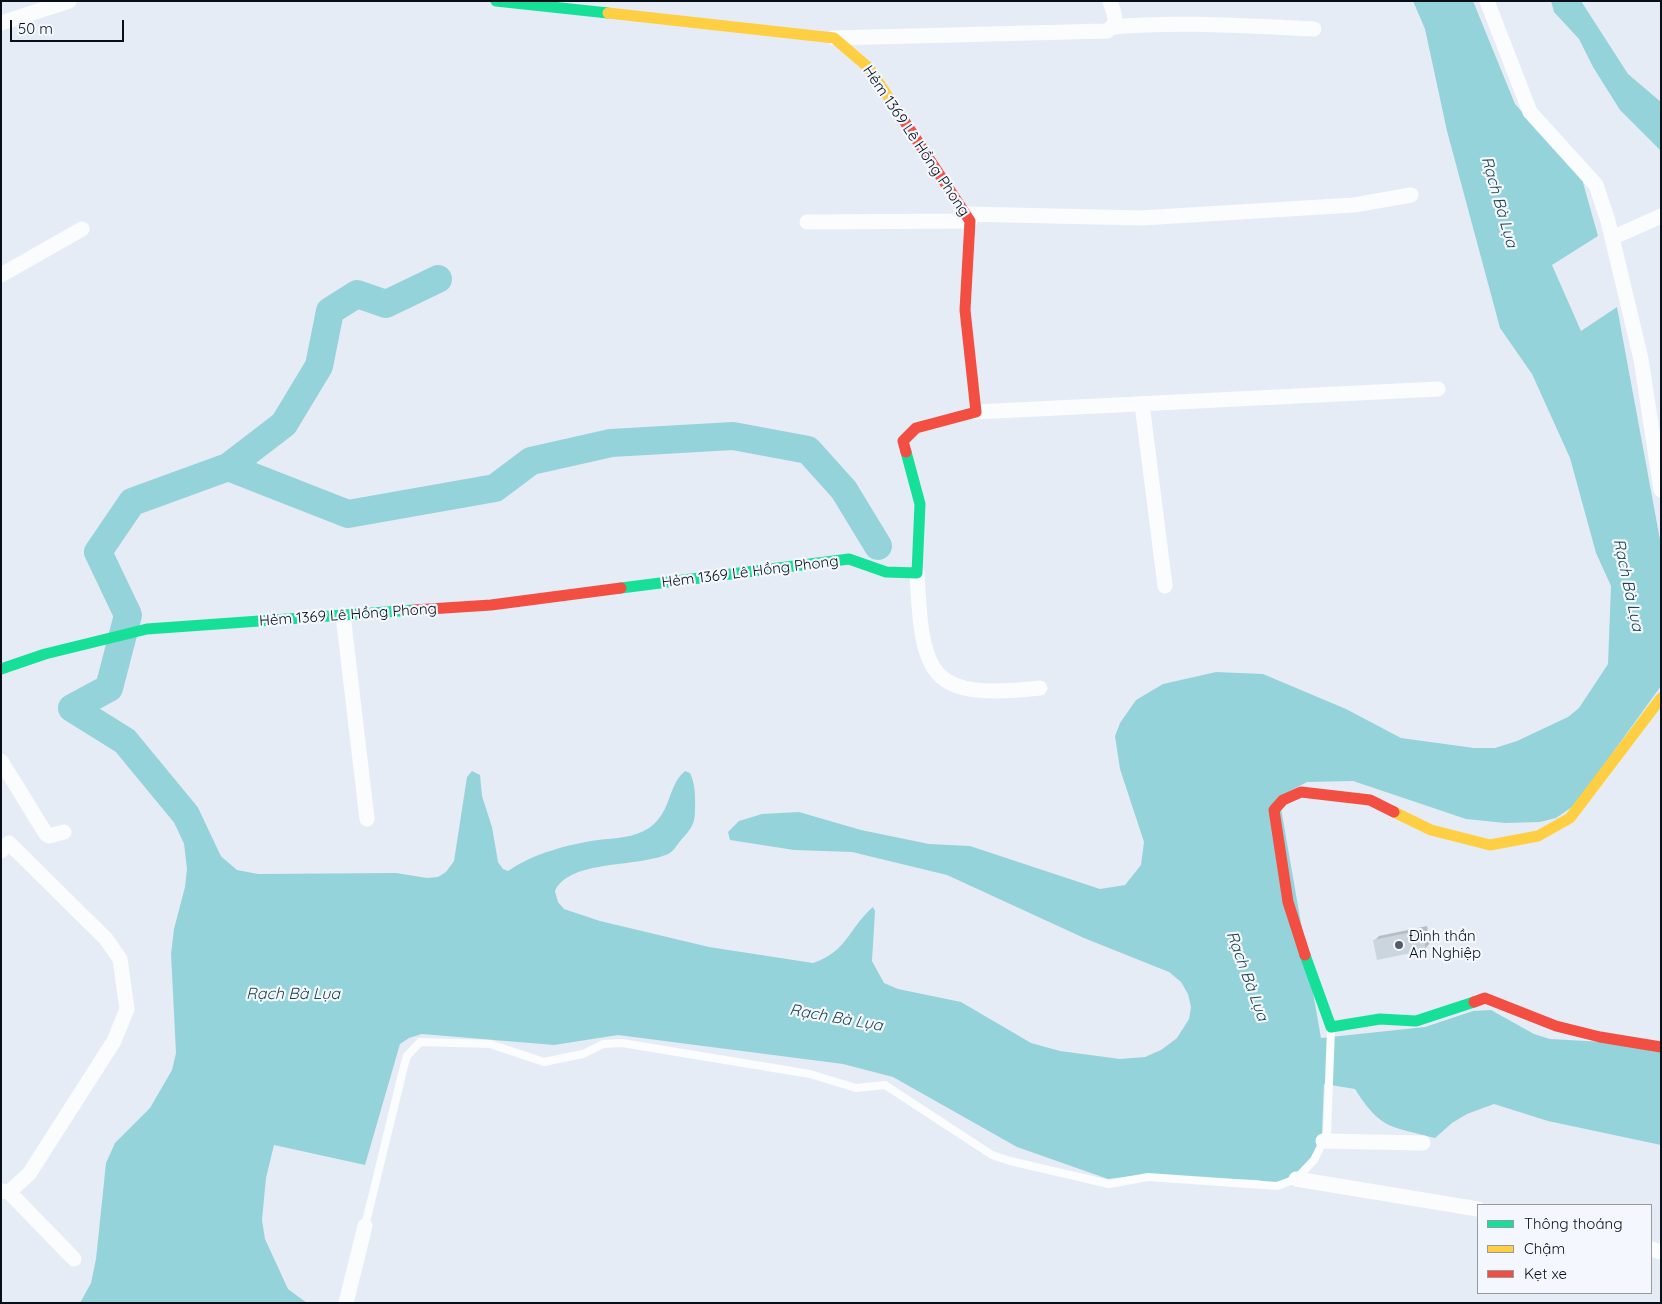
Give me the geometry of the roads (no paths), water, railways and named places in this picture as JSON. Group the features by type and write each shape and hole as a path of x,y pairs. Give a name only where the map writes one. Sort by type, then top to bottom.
{"street":[{"path":"1,23 69,1"},
{"path":"496,1 834,38 1096,32 1106,31 1113,27 1140,24 1314,29"},
{"path":"1110,1 1116,19 1113,27"},
{"path":"1487,1 1530,112 1596,185 1612,238 1641,359 1661,490"},
{"name":"Hẻm 1369 Lê Hồng Phong","path":"834,38 869,68 968,218 965,310 976,412"},
{"path":"807,222 968,218 1141,218 1354,206 1411,195"},
{"path":"1612,238 1661,216"},
{"path":"1,274 82,229"},
{"path":"1040,688 996,693 960,688 940,678 930,665 919,617 917,573 920,504 903,441 916,428 976,412 1438,389"},
{"path":"1142,404 1165,586"},
{"name":"Hẻm 1369 Lê Hồng Phong","path":"1,669 45,654 147,629 491,605 849,559 886,572 917,573"},
{"path":"343,616 367,819"},
{"path":"1661,698 1570,818 1538,836 1490,845 1431,830 1370,800 1300,792 1282,800 1274,810 1288,902 1331,1031 1380,1019 1416,1021 1485,998 1556,1026 1600,1037 1661,1046"},
{"path":"1,761 46,834 49,836 64,832"},
{"path":"4,842 106,938 120,959 127,1010 114,1041 29,1174 5,1192 74,1259"},
{"path":"1325,1137 1423,1143"},
{"path":"1296,1179 1477,1209"},
{"path":"348,1298 365,1226"}],"lane":[{"path":"365,1226 404,1066 407,1056 420,1042 490,1044 544,1062 583,1054 602,1044 622,1043 810,1074 856,1088 884,1085 992,1155 1010,1162 1109,1184 1148,1178 1277,1186 1296,1179 1314,1160 1325,1137 1331,1031"}],"water":[{"name":"Rạch Bà Lụa","path":"1413,1 1473,1 1515,104 1582,179 1598,236 1552,265 1581,331 1617,307 1661,545 1661,686 1575,805 1556,818 1540,822 1505,823 1466,819 1353,781 1307,782 1279,797 1321,1038 1425,1027 1473,1011 1491,1010 1534,1034 1550,1039 1641,1044 1661,1049 1661,1145 1548,1121 1494,1104 1467,1114 1452,1123 1435,1138 1388,1124 1372,1112 1355,1089 1324,1084 1322,1134 1310,1162 1295,1177 1277,1184 1257,1180 1140,1175 1108,1179 1017,1147 893,1077 843,1064 618,1035 554,1045 422,1034 409,1038 400,1044 365,1165 274,1145 266,1178 262,1220 265,1239 288,1289 307,1303 80,1303 91,1283 96,1259 106,1163 115,1143 150,1108 172,1070 176,1053 171,954 174,929 185,887 187,869 183,835 187,831 195,834 237,870 258,874 396,873 427,878 438,877 446,872 454,861 467,777 472,771 480,775 482,796 492,827 498,862 503,869 508,871 539,855 563,847 624,837 637,834 649,828 662,814 675,784 685,771 690,773 693,782 695,816 691,827 673,850 668,854 655,858 589,869 575,874 563,881 555,891 558,902 564,909 600,921 709,947 813,963 825,958 841,946 873,907 875,911 872,961 884,983 898,989 961,1002 1031,1043 1060,1051 1120,1059 1145,1057 1161,1050 1177,1038 1189,1019 1191,1007 1188,994 1181,982 1169,972 1084,938 947,875 852,852 794,850 730,840 728,832 739,821 762,814 799,812 861,830 929,844 970,846 1100,889 1125,885 1141,865 1144,842 1120,769 1115,736 1120,723 1136,700 1163,684 1216,672 1263,674 1346,709 1401,738 1474,748 1495,748 1517,741 1568,717 1579,708 1608,664 1611,586 1596,553 1570,458 1532,374 1500,328 1447,131 1425,29"},
{"path":"1551,1 1581,1 1628,74 1661,102 1661,151 1620,110 1593,67 1579,39 1554,12"}],"waterway":[{"path":"211,868 186,815 125,741 72,708 109,688 128,615 98,552 132,502 228,467 284,424 319,366 330,311 357,294 386,304 438,279"},
{"path":"228,467 348,514 495,488 531,461 611,443 733,436 808,450 844,490 878,546"}],"place":[{"name":"Đình thần An Nghiệp","path":"1399,945"}]}
